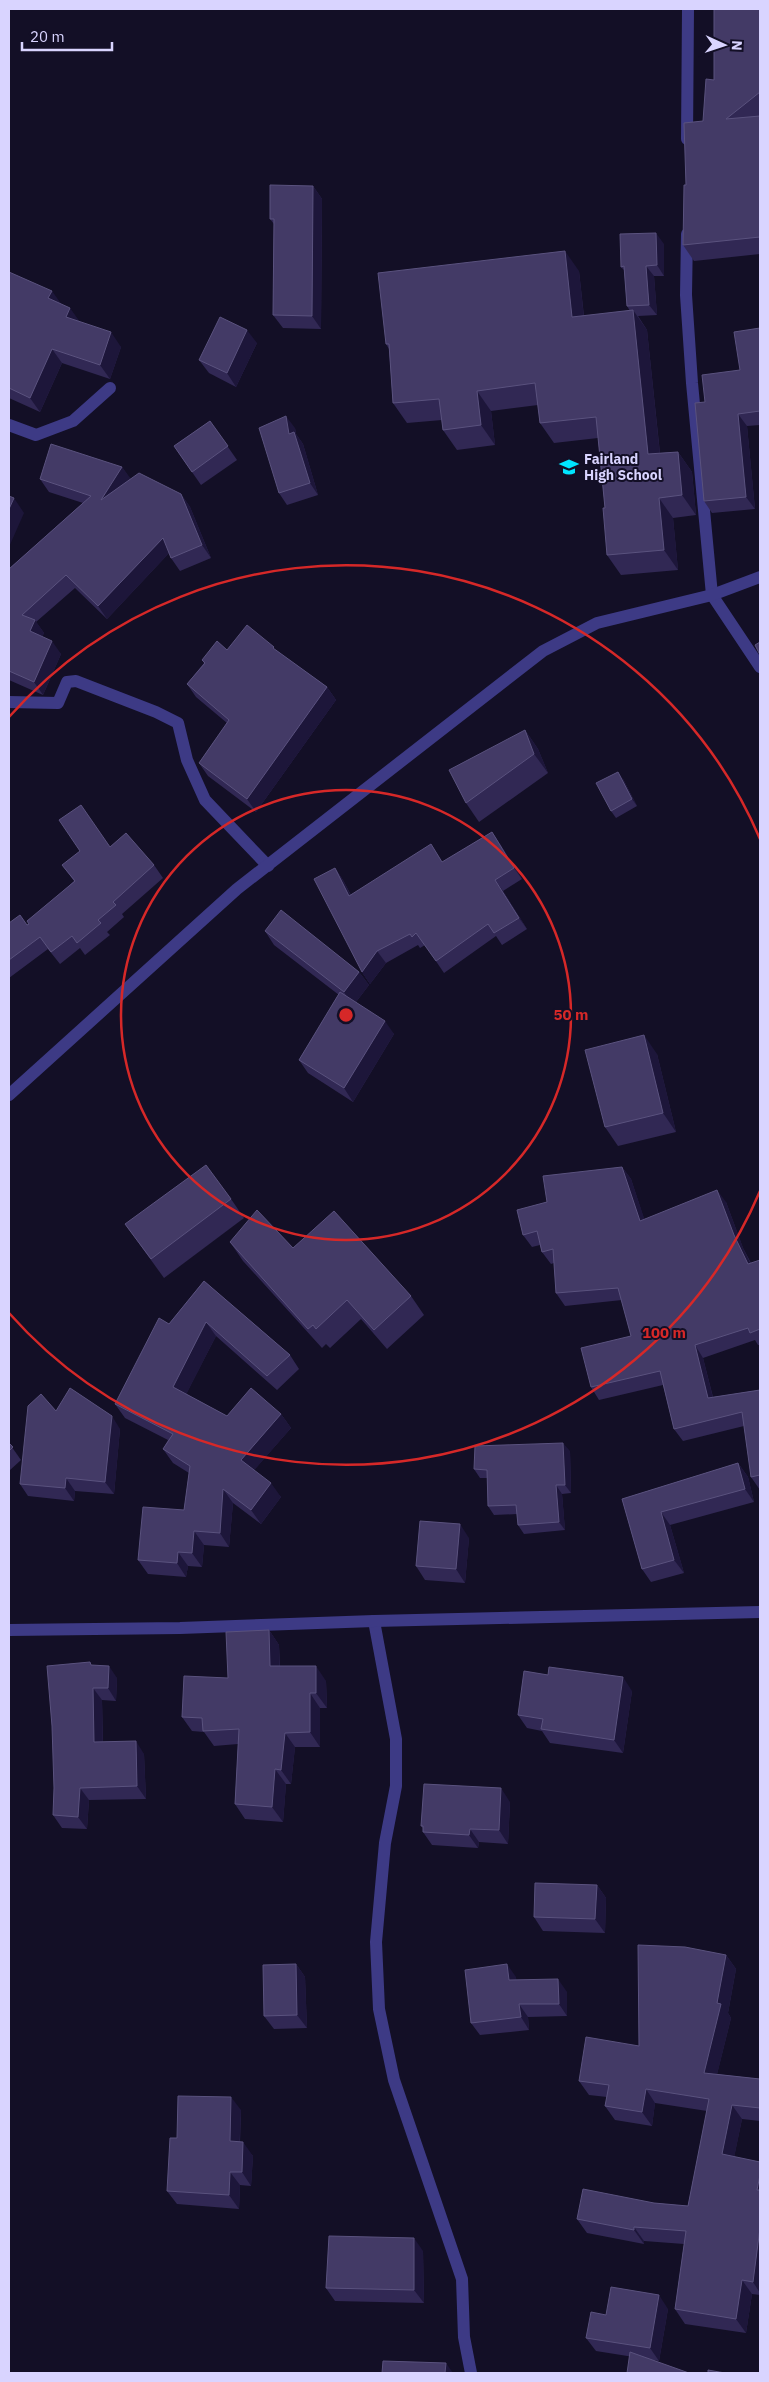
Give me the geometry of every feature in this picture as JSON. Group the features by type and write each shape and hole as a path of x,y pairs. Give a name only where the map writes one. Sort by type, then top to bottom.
{"street":[{"path":"687,147 688,9"},
{"path":"687,216 686,295 692,383 712,595 760,667"},
{"path":"9,426 36,435 73,421 110,388"},
{"path":"9,1095 238,890 543,651 597,623 712,595 760,577"},
{"path":"9,702 58,703 67,682 76,681 156,712 178,723 187,760 205,800 268,866"},
{"path":"9,1630 180,1628 374,1621 760,1612"},
{"path":"374,1621 396,1739 396,1786 385,1843 376,1942 379,2009 394,2080 462,2279 464,2337 471,2373"}],"building":[{"path":"714,9 760,9 760,92 726,119 760,116 760,237 683,245 684,185 686,185 684,123 703,121 706,79 714,80"},
{"path":"270,185 313,186 312,316 273,315 274,219 270,219"},
{"path":"656,233 657,265 646,266 649,305 627,306 624,266 621,267 620,234"},
{"path":"565,251 572,317 633,310 648,454 678,452 682,495 659,498 664,550 607,555 603,508 605,508 596,417 540,423 535,383 477,391 481,425 443,430 439,399 393,403 389,344 386,344 378,273"},
{"path":"9,272 52,291 48,298 70,308 66,317 111,332 100,365 52,349 30,398 9,388"},
{"path":"220,317 247,330 227,373 199,360"},
{"path":"760,328 760,411 738,414 746,497 704,501 695,403 705,402 702,375 740,370 734,332"},
{"path":"286,416 289,434 294,432 310,483 279,493 259,428"},
{"path":"210,421 228,446 192,472 174,446"},
{"path":"51,444 122,467 101,500 139,473 181,494 202,545 171,558 163,538 98,606 66,575 22,615 35,620 30,631 52,641 34,682 9,671 9,569 91,496 40,479"},
{"path":"9,496 14,498 9,509"},
{"path":"247,625 273,648 327,687 247,799 199,763 229,720 187,684 205,663 202,660 217,641 227,650"},
{"path":"760,642 760,655 755,645"},
{"path":"525,730 534,754 466,803 449,770"},
{"path":"618,772 632,799 611,811 596,783"},
{"path":"81,805 110,847 126,833 154,865 113,902 116,905 98,920 101,923 77,943 72,936 51,952 40,937 9,960 9,923 20,915 27,925 29,924 27,921 75,881 62,865 80,851 59,820"},
{"path":"492,832 514,868 495,880 519,918 494,933 488,924 436,961 416,933 412,937 410,934 377,951 362,972 314,879 335,868 349,896 431,844 442,862"},
{"path":"281,910 359,972 344,992 265,931"},
{"path":"340,992 385,1021 344,1088 299,1060"},
{"path":"644,1035 663,1113 605,1127 585,1050"},
{"path":"206,1165 231,1199 151,1259 125,1224"},
{"path":"622,1167 640,1221 717,1190 734,1235 748,1264 760,1260 760,1329 750,1333 748,1328 695,1345 708,1398 760,1390 760,1475 751,1477 742,1412 674,1429 660,1371 591,1387 581,1348 631,1336 618,1288 556,1293 553,1249 542,1252 537,1231 523,1235 517,1210 547,1202 543,1176"},
{"path":"257,1210 293,1248 334,1211 411,1296 374,1330 347,1300 316,1329 313,1325 308,1329 230,1242"},
{"path":"204,1281 290,1355 267,1376 206,1322 173,1387 227,1416 251,1388 281,1414 241,1460 271,1483 251,1510 223,1489 220,1533 194,1531 192,1553 178,1552 177,1563 138,1560 143,1507 184,1510 190,1466 163,1449 173,1434 115,1404 159,1318 169,1324"},
{"path":"70,1388 112,1416 105,1482 66,1478 65,1488 20,1484 28,1406 41,1394 56,1411"},
{"path":"9,1443 13,1447 9,1451"},
{"path":"563,1443 565,1485 556,1485 559,1522 518,1525 516,1505 488,1506 487,1470 474,1469 475,1446"},
{"path":"738,1463 745,1489 661,1512 674,1560 642,1569 622,1499"},
{"path":"420,1521 460,1524 456,1569 416,1566"},
{"path":"269,1630 270,1666 316,1666 316,1693 310,1693 310,1732 285,1733 281,1770 275,1769 272,1807 235,1804 239,1729 203,1731 202,1718 182,1717 184,1676 228,1678 226,1632"},
{"path":"90,1662 91,1665 109,1666 108,1688 93,1688 94,1742 136,1741 137,1786 80,1788 78,1817 53,1815 52,1726 47,1666"},
{"path":"549,1667 623,1677 614,1740 541,1729 543,1719 518,1715 524,1671 548,1675"},
{"path":"424,1784 501,1788 499,1830 470,1829 469,1835 423,1832 423,1826 421,1826"},
{"path":"535,1883 597,1885 595,1919 534,1917"},
{"path":"638,1945 685,1947 726,1955 717,2003 721,2004 704,2073 760,2079 760,2108 732,2105 722,2154 760,2162 757,2190 760,2190 760,2228 753,2282 742,2280 736,2319 675,2309 686,2231 634,2227 634,2230 577,2219 583,2189 654,2203 688,2206 709,2099 646,2089 642,2112 605,2106 609,2085 579,2081 586,2037 639,2046"},
{"path":"296,1964 297,2015 264,2016 263,1965"},
{"path":"507,1964 509,1980 558,1979 559,2004 519,2004 521,2017 471,2023 465,1970"},
{"path":"178,2096 231,2097 230,2141 243,2142 242,2172 230,2172 229,2195 167,2191 170,2138 177,2138"},
{"path":"329,2236 414,2238 414,2290 326,2288"},
{"path":"611,2287 659,2295 650,2348 586,2338 591,2312 606,2315"},
{"path":"630,2352 689,2373 627,2373"},
{"path":"383,2361 446,2363 445,2373 382,2373"},
{"path":"708,2370 725,2373 708,2373"}],"place":[{"name":"Fairland High School","path":"569,467"}]}
